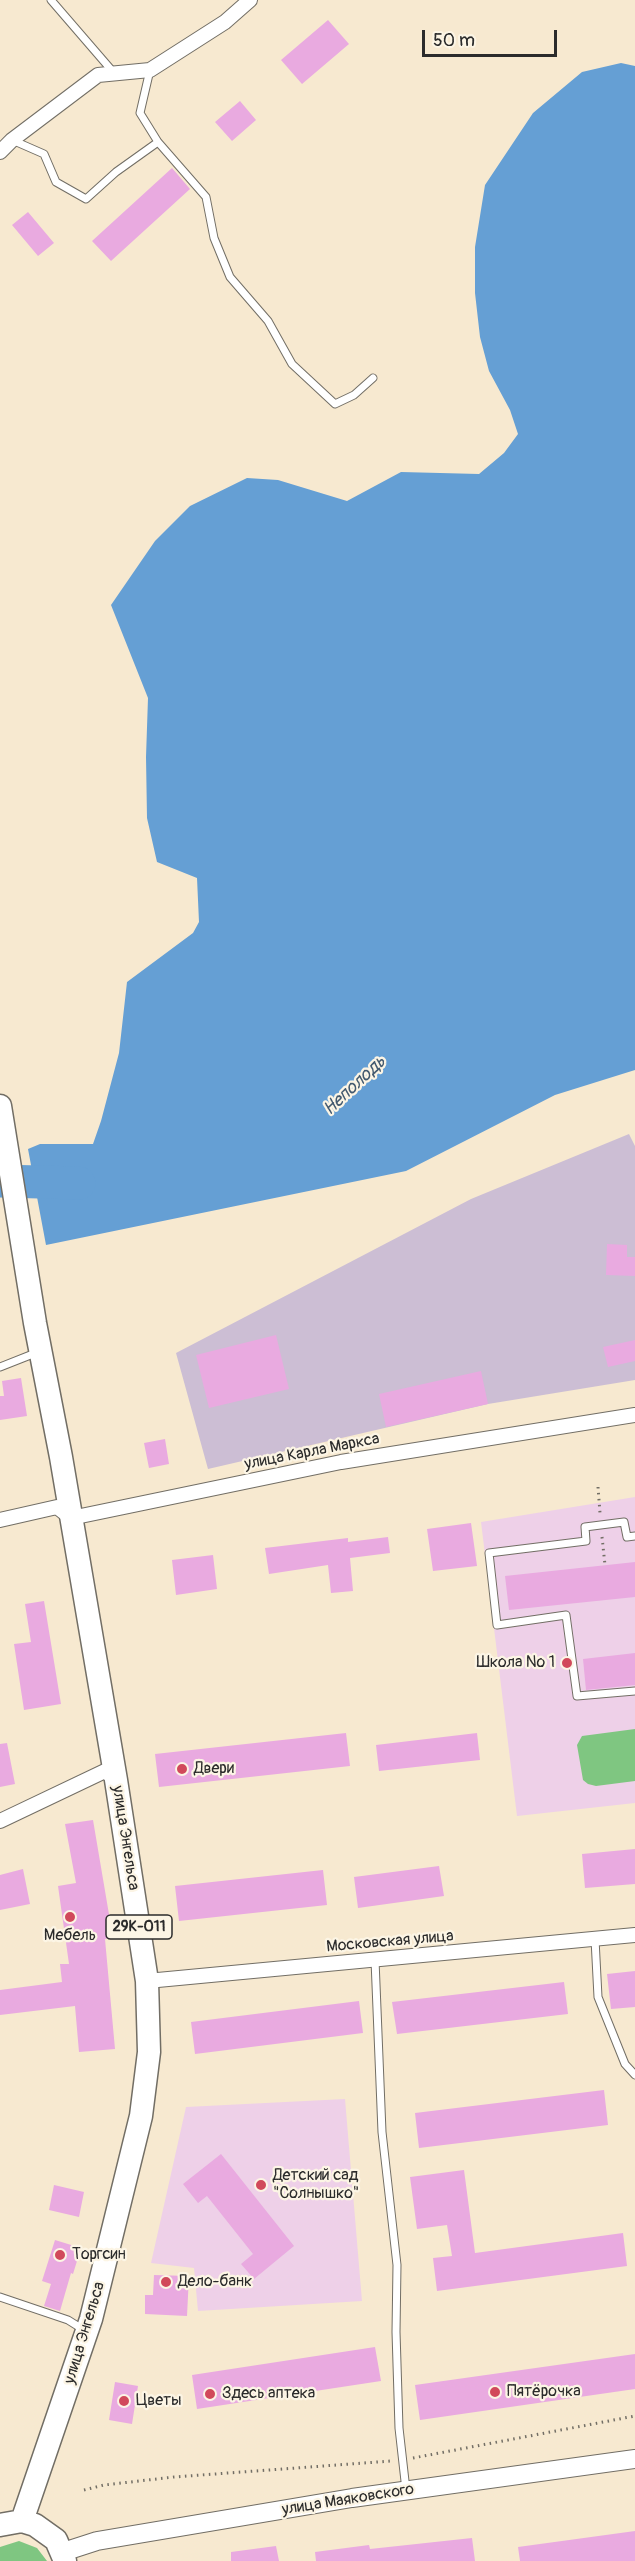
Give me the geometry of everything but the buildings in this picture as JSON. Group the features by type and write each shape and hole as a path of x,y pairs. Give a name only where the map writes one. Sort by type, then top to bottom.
{"main road":[{"name":"улица Энгельса","path":"1,1112 35,1323 116,1779 147,1981 149,2052 141,2116 94,2308 22,2522"},
{"path":"0,2525 22,2522 35,2525 47,2531 56,2541 64,2557"}],"street":[{"path":"0,152 12,140 98,75 150,70 225,22 250,0"},
{"name":"улица Карла Маркса","path":"0,1520 57,1507 71,1518 341,1462 632,1417"},
{"path":"0,1821 105,1771 116,1779"},
{"name":"Московская улица","path":"147,1981 635,1935"},
{"name":"улица Маяковского","path":"64,2557 108,2539 406,2490 635,2459"}],"lane":[{"path":"51,0 114,73"},
{"path":"150,70 140,113 158,142 206,197 214,238 230,277 268,321 292,364 335,404 354,396 373,378"},
{"path":"12,140 44,154 56,182 86,199 116,172 158,142"},
{"path":"0,1367 33,1354 44,1367"},
{"path":"635,1536 627,1537 624,1522 585,1527 586,1541 489,1552 497,1625 566,1615 577,1696 635,1691"},
{"path":"595,1939 598,1997 625,2064 635,2075"},
{"path":"375,1960 382,2132 397,2265 396,2332 402,2460 406,2490"},
{"path":"0,2297 68,2320 86,2331"}],"path":[{"path":"84,2490 104,2485 174,2477 402,2460 635,2416"}],"shaded area":[{"path":"629,1134 635,1146 635,1380 488,1404 208,1469 176,1353 471,1199"},
{"name":"Школа № 1","path":"635,1497 635,1803 517,1816 481,1522"},
{"name":"Детский сад \"Солнышко\"","path":"345,2099 362,2301 198,2311 194,2268 151,2263 186,2107"}],"green space":[{"path":"635,1729 635,1781 596,1786 583,1780 577,1745 582,1736"},
{"path":"19,2541 37,2548 47,2561 0,2561 0,2547"}],"water":[{"path":"621,63 635,66 635,1070 555,1095 406,1171 46,1245 28,1149 40,1144 93,1144 119,1053 127,982 193,933 199,922 197,878 157,862 147,818 148,698 111,605 155,541 190,506 247,478 278,480 347,501 401,472 479,474 504,453 518,434 510,410 489,371 480,337 475,293 475,247 485,185 533,113 582,72"}],"waterway":[{"name":"Неполодь","path":"0,1181 79,1183"}],"place":[{"name":"Школа № 1","path":"567,1663"},
{"name":"Двери","path":"182,1769"},
{"name":"Мебель","path":"70,1917"},
{"name":"Детский сад \"Солнышко\"","path":"261,2185"},
{"name":"Торгсин","path":"60,2255"},
{"name":"Дело-банк","path":"166,2282"},
{"name":"Пятёрочка","path":"495,2392"},
{"name":"Здесь аптека","path":"210,2394"},
{"name":"Цветы","path":"124,2401"}]}
